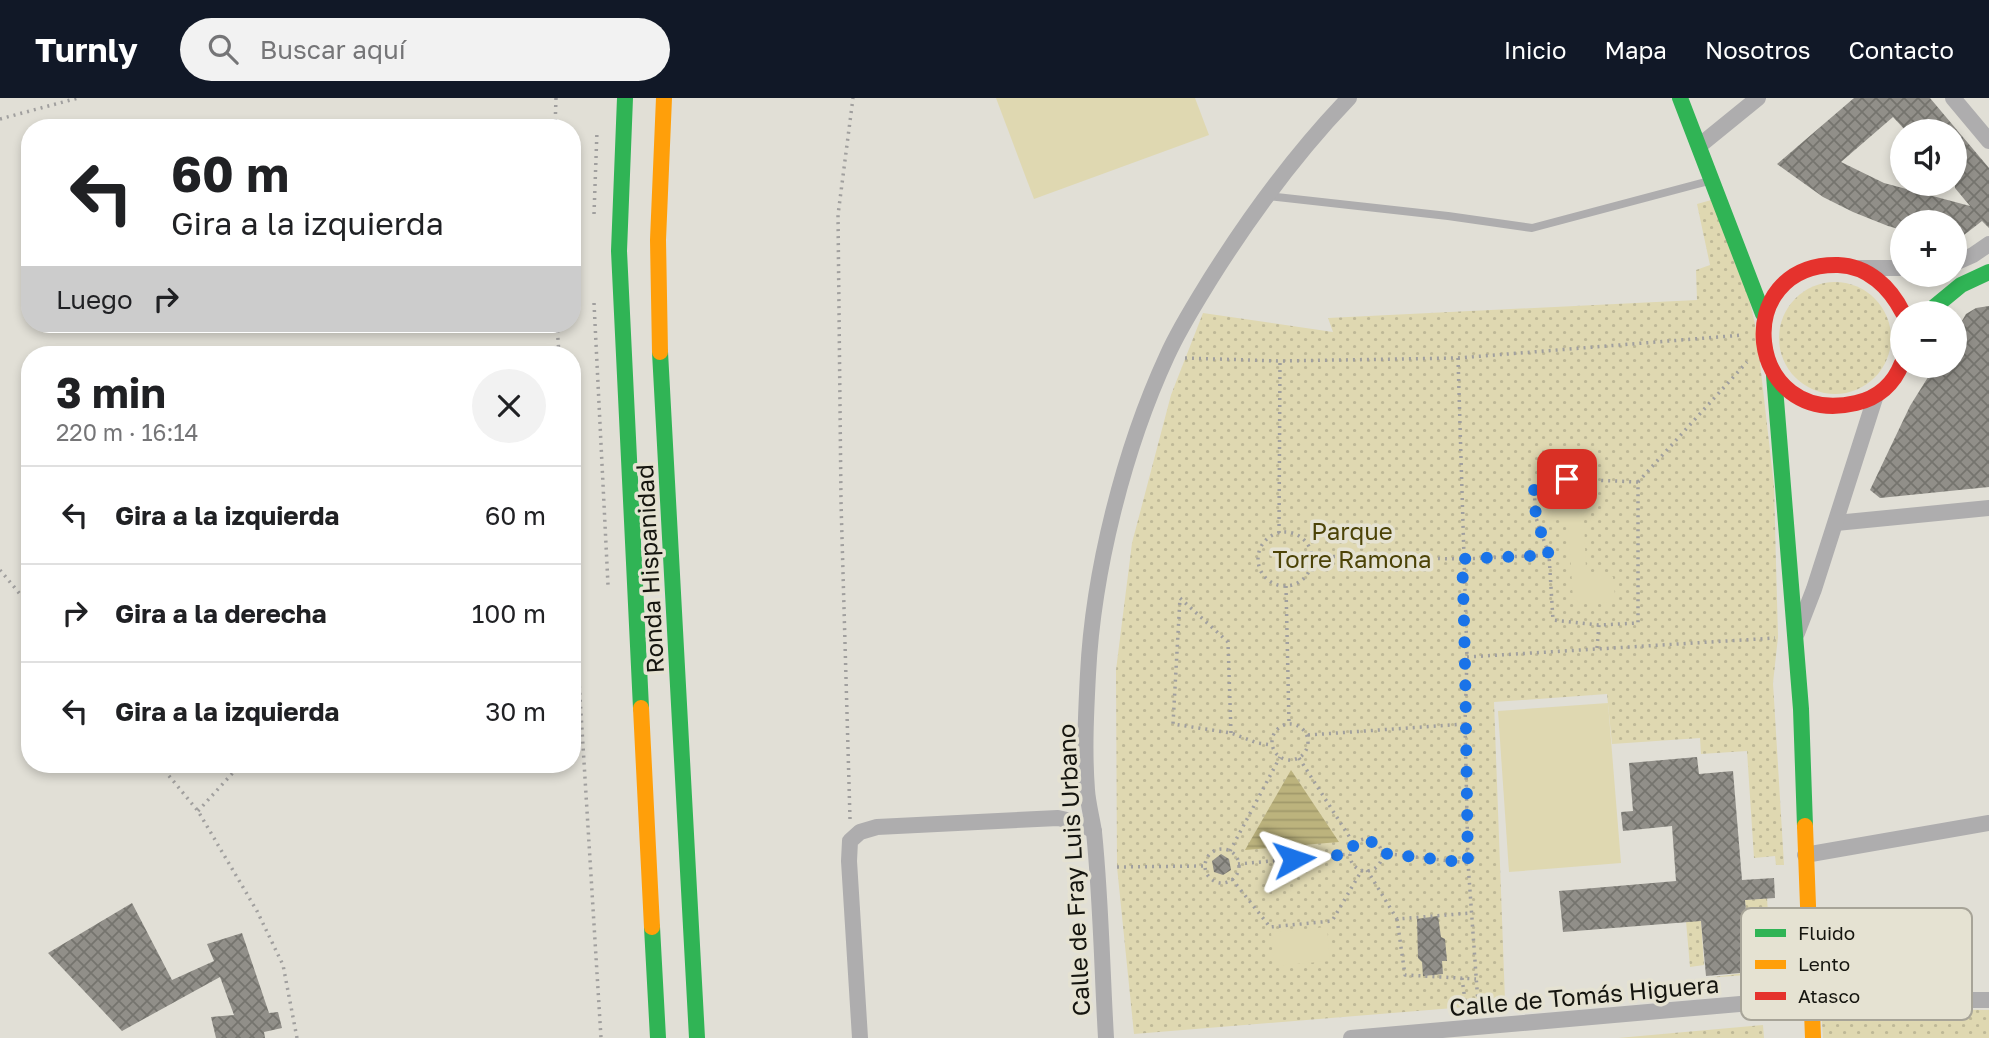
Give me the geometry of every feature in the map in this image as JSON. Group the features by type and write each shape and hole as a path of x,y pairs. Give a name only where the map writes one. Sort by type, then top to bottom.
{"main road":[{"name":"Ronda Hispanidad","path":"625,98 620,215 620,302 658,1038"},
{"name":"Ronda Hispanidad","path":"664,98 658,178 658,298 696,1038"},
{"path":"1680,98 1763,314"},
{"path":"1808,908 1796,635 1774,375 1764,349 1761,328 1763,314 1782,285 1796,274 1836,265 1856,268 1876,278 1896,301"},
{"path":"1942,301 1961,285 1989,272"},
{"path":"1774,375 1789,392 1809,404 1831,409 1854,407 1875,398 1893,378"},
{"path":"1813,1020 1813,1038"}],"street":[{"name":"Calle de Fray Luis Urbano","path":"1106,1038 1094,831 1087,791 1088,672 1096,601 1127,463 1166,356 1186,320 1265,196 1298,153 1349,98"},
{"path":"1699,146 1758,98"},
{"path":"1953,98 1989,142"},
{"path":"1967,256 1989,244"},
{"path":"1856,268 1890,268"},
{"path":"1796,635 1836,523 1875,398"},
{"path":"1836,523 1989,508"},
{"path":"1058,818 1080,801 1087,791"},
{"path":"860,1038 849,861 850,841 860,832 877,827 1058,818 1080,822 1094,831"},
{"path":"1805,855 1989,823"},
{"name":"Calle de Tomás Higuera","path":"1351,1038 1741,1005"}],"lane":[{"path":"1265,196 1532,228 1711,180"}],"path":[{"path":"0,119 78,98"},
{"path":"555,119 556,98"},
{"path":"850,841 841,502 838,215 853,98"},
{"path":"1179,357 1280,361 1458,358 1745,335"},
{"path":"1458,358 1467,657 1465,724 1468,863 1478,1003"},
{"path":"1279,533 1280,361"},
{"path":"1638,482 1543,478 1534,488 1536,518 1549,555 1553,620 1599,625 1638,623 1638,482 1747,362"},
{"path":"1279,533 1293,533 1301,537 1307,543 1312,556 1311,569 1307,576 1300,582 1286,586 1266,579 1258,563 1267,538 1279,533"},
{"path":"1312,556 1462,559 1549,555"},
{"path":"0,570 21,595"},
{"path":"1286,586 1289,723"},
{"path":"1231,733 1228,642 1180,598 1173,724 1231,733 1256,743 1272,745"},
{"path":"1597,648 1599,625"},
{"path":"1467,657 1778,637"},
{"path":"581,713 601,1038"},
{"path":"1289,723 1300,726 1308,735 1308,747 1298,758 1289,761 1280,757 1272,745 1278,728 1289,723"},
{"path":"1308,735 1465,724"},
{"path":"1230,851 1280,757"},
{"path":"1298,758 1354,844"},
{"path":"167,773 198,811 257,911 283,965 297,1038"},
{"path":"198,811 233,773"},
{"path":"1232,879 1270,927 1332,921 1364,870 1376,867 1381,853 1377,844 1369,839 1354,844 1350,854 1353,864 1364,870 1397,919 1405,975 1476,979"},
{"path":"1220,849 1230,851 1237,859 1236,875 1232,879 1217,882 1208,876 1205,866 1211,853 1220,849"},
{"path":"1381,853 1468,863"},
{"path":"1238,864 1350,854"},
{"path":"1116,867 1205,866"},
{"path":"1397,919 1472,913"},
{"path":"1462,978 1466,1008"}],"green space":[{"path":"996,98 1195,98 1209,135 1034,199"},
{"name":"Parque Torre Ramona","path":"1715,199 1746,286 1756,328 1774,486 1778,637 1773,683 1784,865 1776,865 1775,856 1754,858 1747,751 1701,754 1700,738 1612,744 1607,694 1494,702 1505,1000 1466,1007 1134,1034 1117,867 1116,670 1132,543 1171,395 1203,313 1333,332 1328,318 1697,300 1696,270 1710,265 1697,204"},
{"path":"1835,282 1856,286 1874,299 1887,317 1890,349 1887,359 1874,377 1856,390 1835,394 1814,390 1796,377 1783,359 1779,338 1783,317 1796,299 1814,286"},
{"path":"1570,486 1578,489 1583,496 1586,570 1590,574 1607,574 1613,577 1615,596 1611,602 1584,604 1573,599 1568,520 1533,516 1532,489"},
{"path":"1608,703 1621,863 1509,872 1498,711"},
{"path":"1767,898 1768,908 1746,908 1745,900"},
{"path":"1701,920 1704,965 1690,967 1686,921"},
{"path":"1327,927 1330,961 1274,966 1271,932"},
{"path":"1741,973 1741,975 1706,978"},
{"path":"1972,1010 1989,1010 1989,1038 1823,1038 1822,1020 1972,1020"},
{"path":"1763,1025 1764,1038 1618,1038"}],"shaded area":[{"path":"1291,770 1339,842 1245,850"}],"building":[{"path":"1854,98 1930,98 1948,119 1893,117 1841,162 1890,185 1890,196 1933,196 1970,206 1962,196 1967,196 1967,142 1989,168 1989,228 1982,221 1967,233 1967,210 1890,210 1890,227 1823,197 1777,164"},
{"path":"1989,306 1989,487 1880,498 1870,490 1910,406 1928,378 1967,378 1967,313 1976,308"},
{"path":"1697,757 1699,774 1733,771 1742,880 1774,878 1775,898 1745,900 1746,908 1741,908 1741,973 1706,976 1701,921 1563,932 1559,891 1676,881 1672,826 1623,831 1621,812 1633,811 1629,763"},
{"path":"1221,854 1229,859 1231,870 1223,875 1214,872 1212,861"},
{"path":"132,903 172,980 214,961 207,944 242,933 269,1013 278,1012 282,1028 264,1032 265,1038 216,1038 211,1017 234,1015 220,977 122,1031 48,953"},
{"path":"1438,916 1441,937 1445,939 1447,961 1442,961 1443,974 1423,976 1422,962 1418,958 1417,919"}],"traffic: fast":[{"path":"625,98 619,251 641,708"},
{"path":"1680,98 1763,314"},
{"path":"1942,301 1961,285 1989,272"},
{"path":"660,352 697,1038"},
{"path":"1774,375 1801,709 1805,826"},
{"path":"652,927 658,1038"}],"traffic: slow":[{"path":"660,352 658,240 664,98"},
{"path":"641,708 652,927"},
{"path":"1805,826 1808,908"},
{"path":"1812,1020 1813,1038"}],"traffic: jam":[{"path":"1894,378 1871,398 1856,403 1819,404 1791,392 1773,370 1764,343 1766,315 1779,289 1803,271 1838,265 1859,269 1877,280 1896,301"}],"route":[{"path":"1294,859 1350,854 1354,844 1369,839 1377,844 1381,853 1468,863 1465,724 1467,657 1462,559 1549,555 1536,518 1534,488 1543,478 1567,479"}]}
